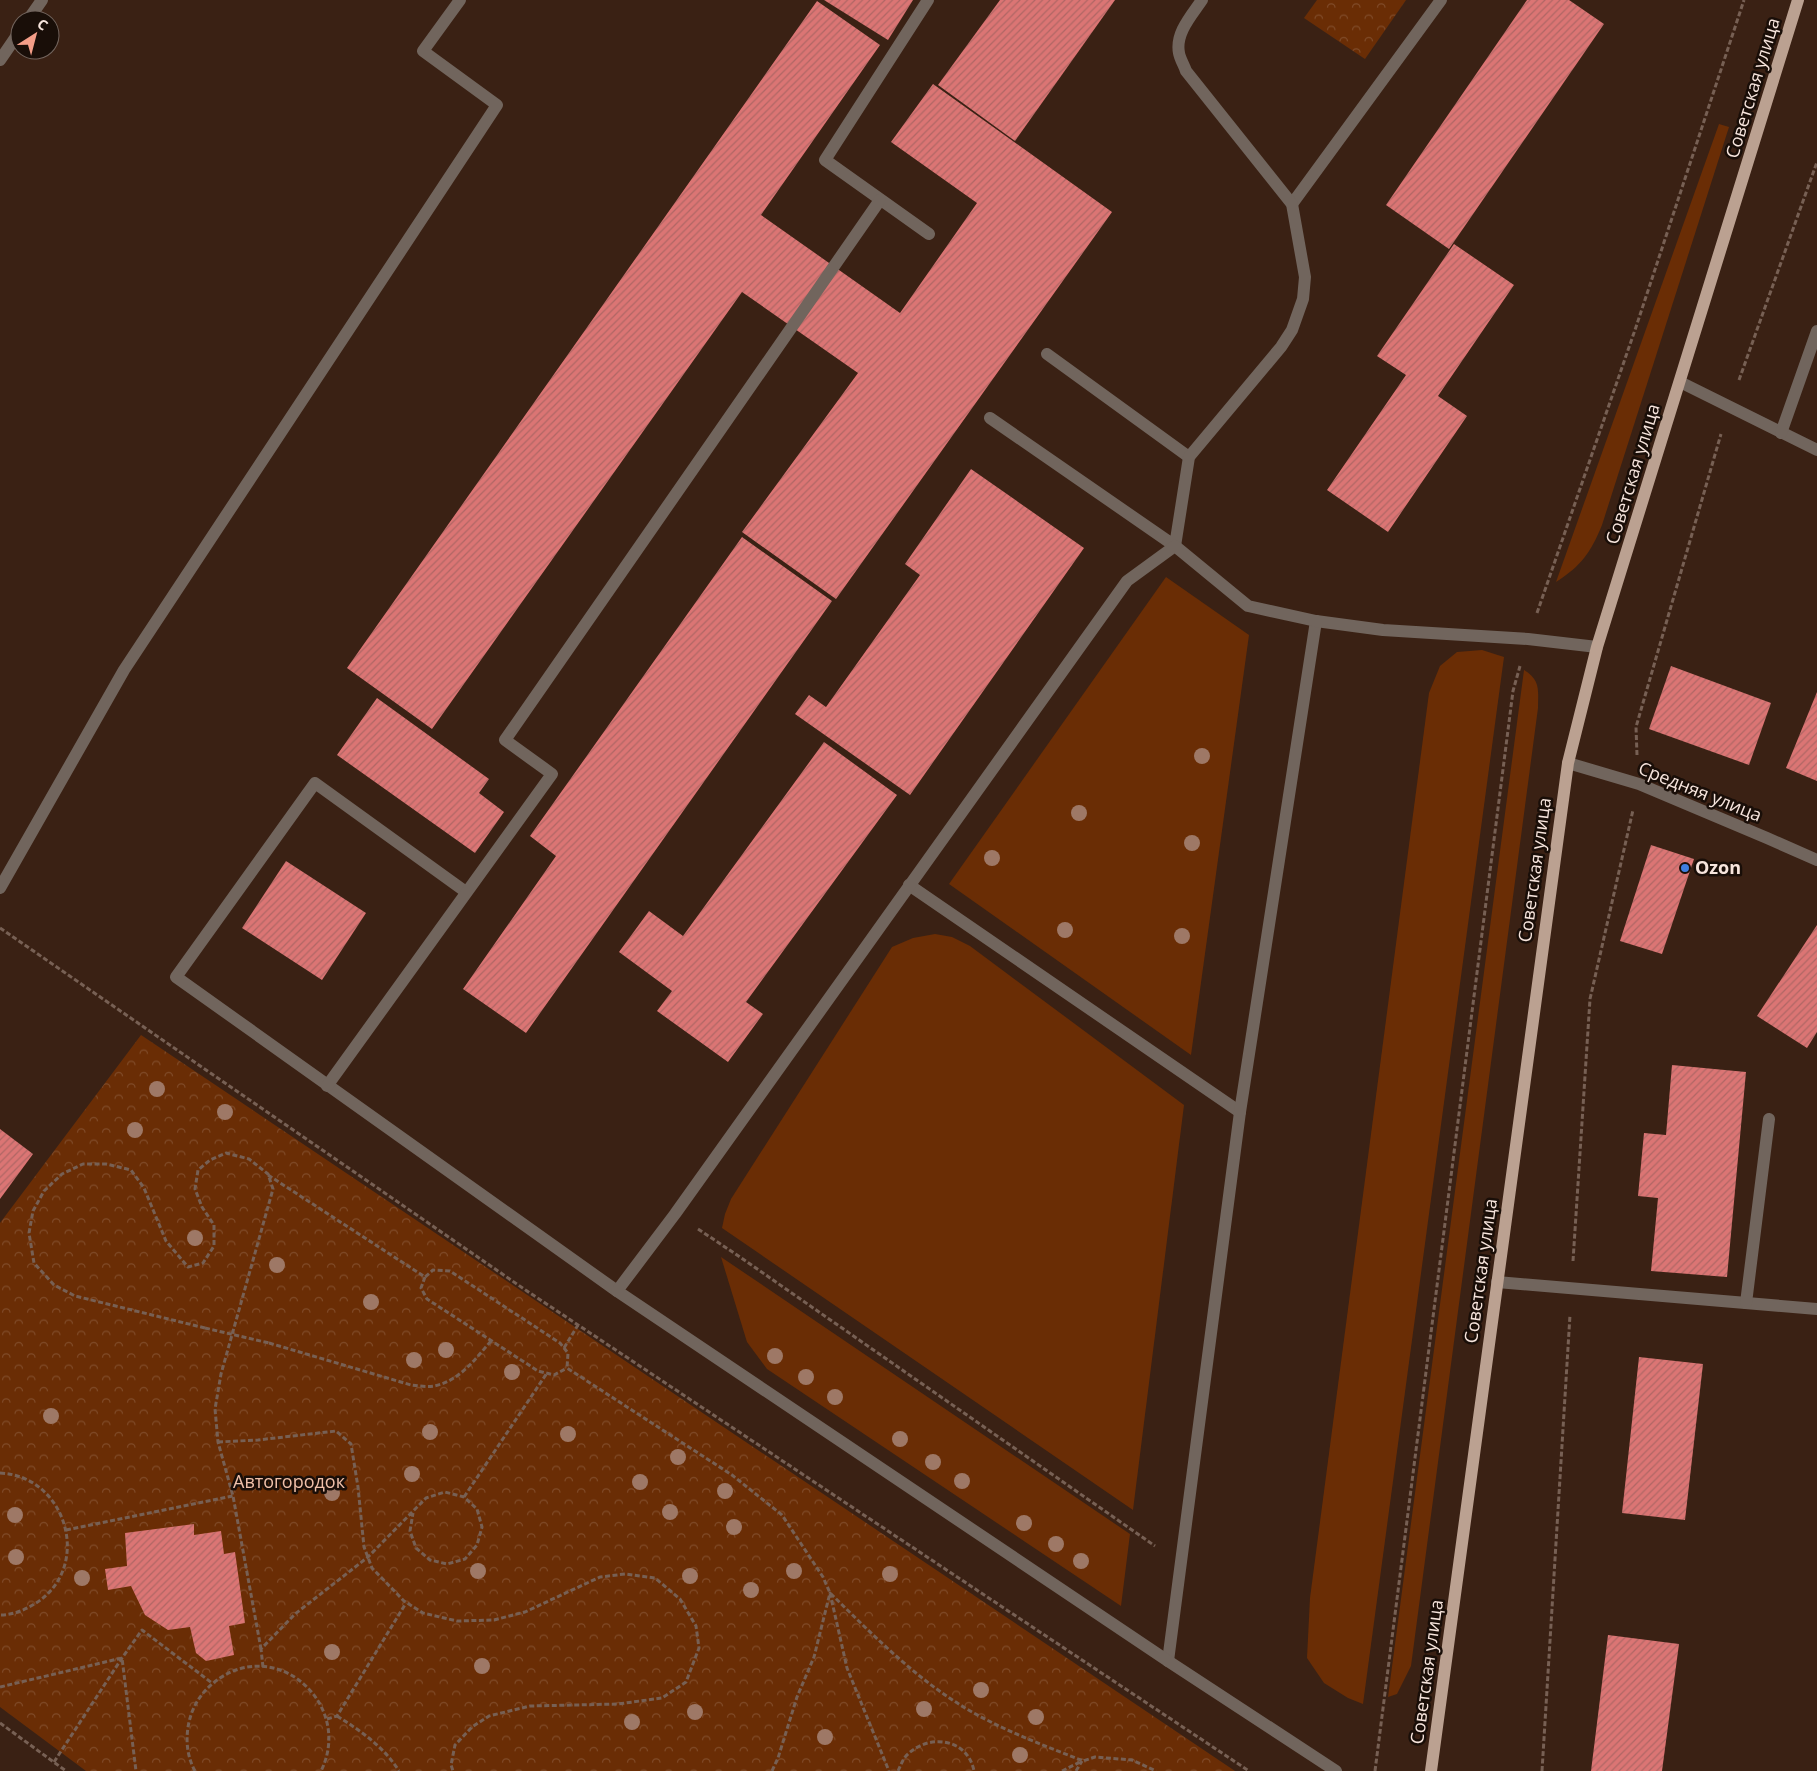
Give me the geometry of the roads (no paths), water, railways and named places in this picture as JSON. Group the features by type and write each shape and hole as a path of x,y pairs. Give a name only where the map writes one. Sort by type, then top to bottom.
{"main road":[{"name":"Советская улица","path":"1431,1771 1568,763 1597,647 1798,0"}],"street":[{"path":"0,888 124,670 497,105 423,51 460,0"},
{"path":"928,0 825,160 929,234"},
{"path":"616,1291 675,1214 1127,581 1175,546 1189,457 1281,347 1292,330 1303,299 1305,277 1292,204 1186,71 1179,54 1178,39 1202,0"},
{"path":"1292,204 1441,0"},
{"path":"0,60 10,46"},
{"path":"327,1086 552,774 505,740 880,200"},
{"path":"1781,433 1817,331"},
{"path":"1047,354 1189,457"},
{"path":"1680,382 1817,450"},
{"path":"990,418 1175,546 1248,606 1316,621 1383,630 1528,639 1597,647"},
{"path":"1168,1661 1240,1112 1316,621"},
{"name":"Средняя улица","path":"1568,763 1639,784 1817,860"},
{"path":"466,892 315,783 176,977 616,1291 1168,1661 1336,1771"},
{"path":"909,885 1240,1112"},
{"path":"1746,1303 1769,1119"},
{"path":"1497,1282 1817,1309"}],"place":[{"name":"Ozon","path":"1685,868"}],"park label":[{"name":"Автогородок","path":"289,1482"}]}
